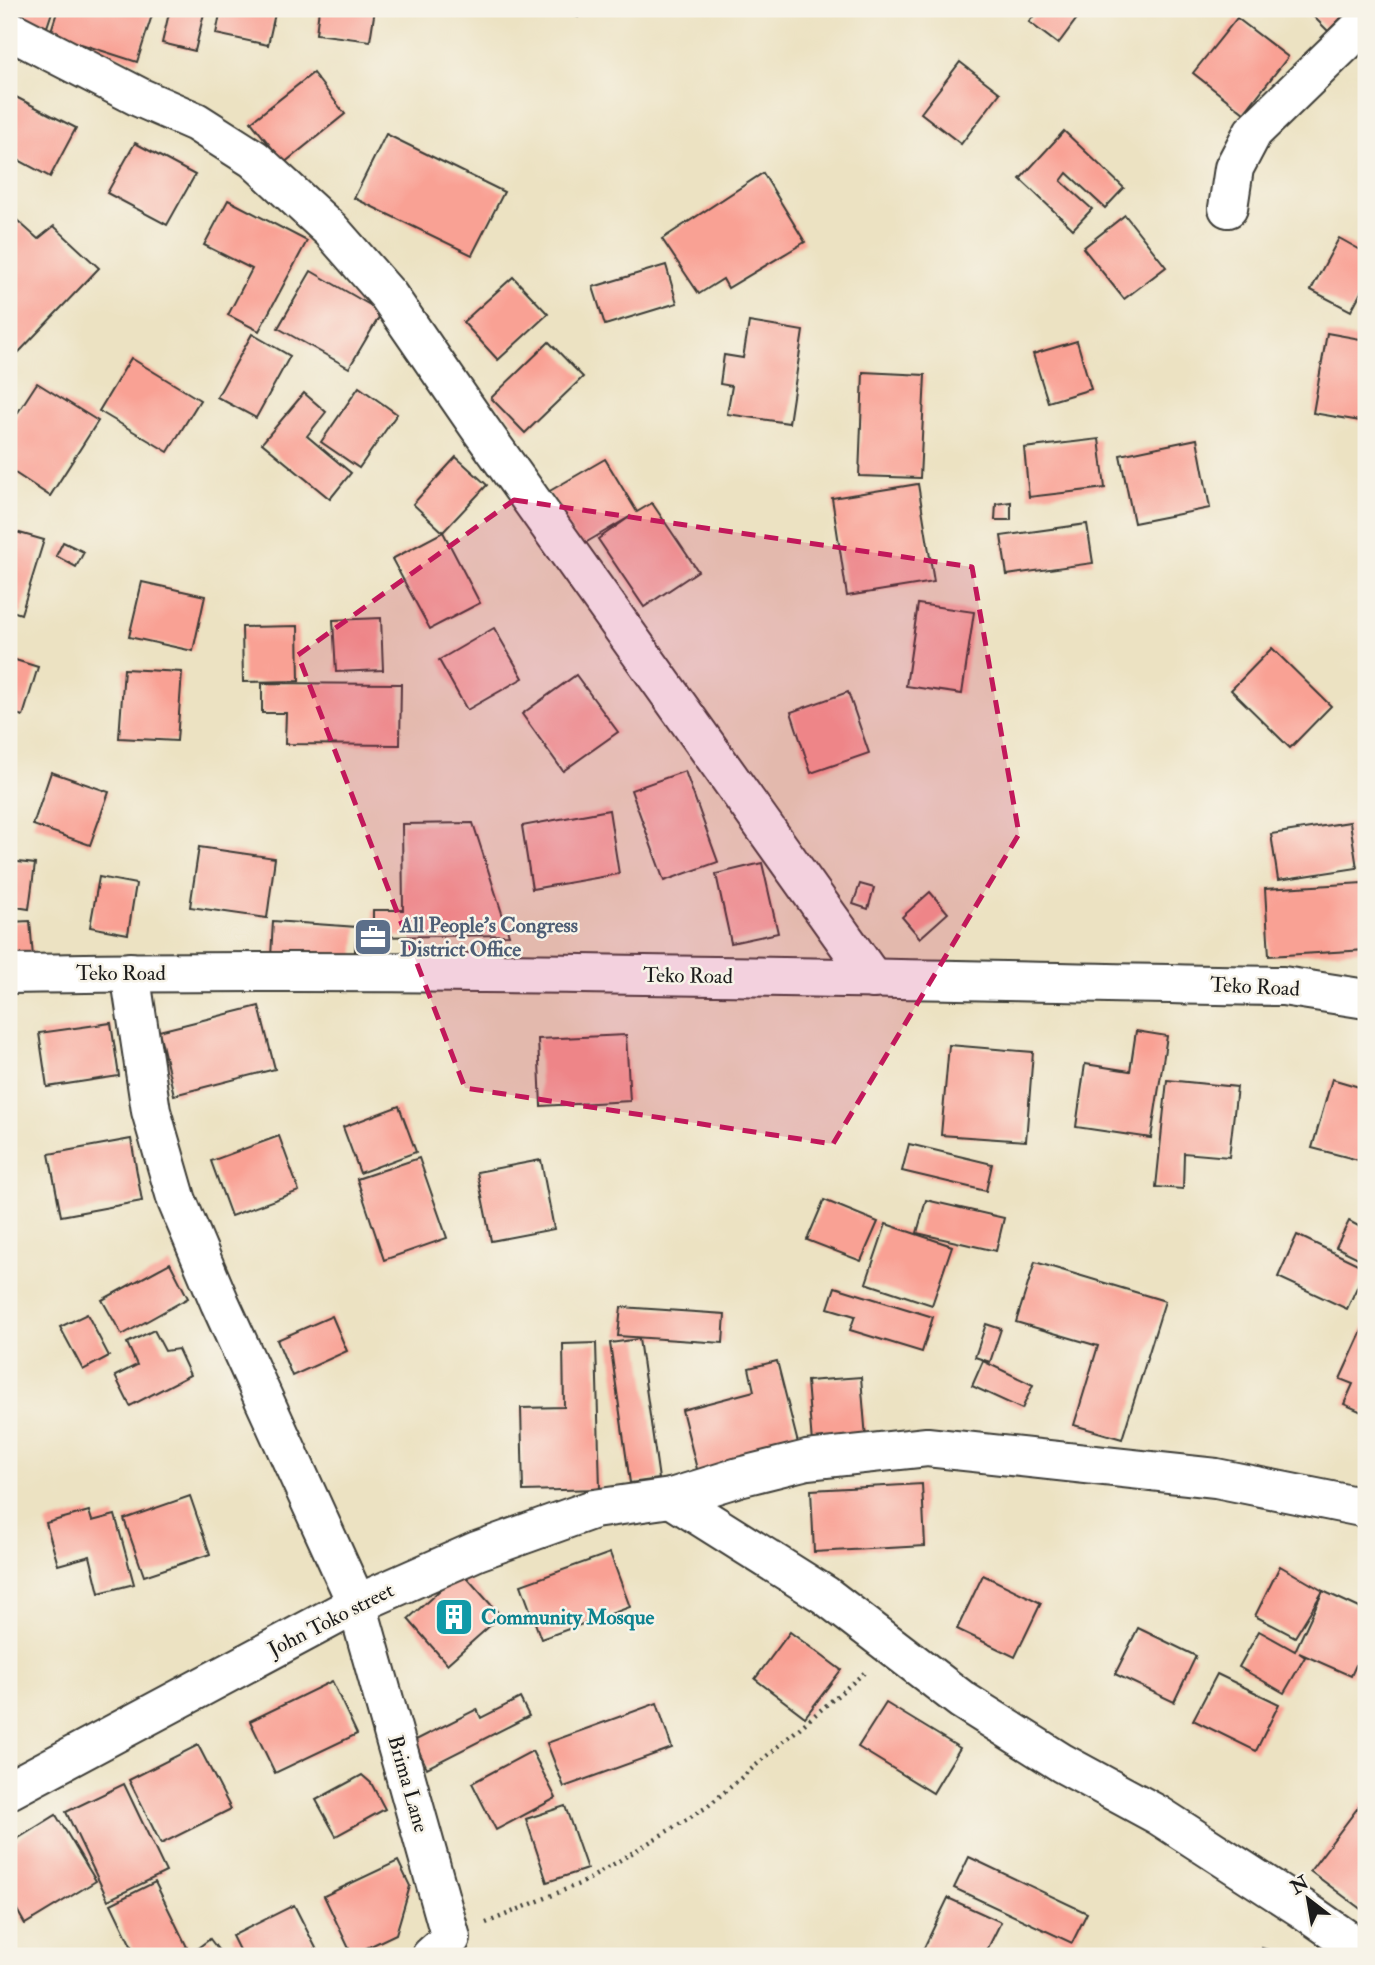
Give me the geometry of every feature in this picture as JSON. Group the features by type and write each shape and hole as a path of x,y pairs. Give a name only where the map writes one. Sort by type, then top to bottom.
{"street":[{"path":"1227,208 1234,169 1253,132 1366,22"},
{"path":"9,30 141,98 196,122 254,159 331,230 388,295 479,427 873,979"},
{"name":"Brima Lane","path":"130,972 151,1111 177,1201 220,1303 357,1604 441,1947"},
{"name":"Teko Road","path":"9,974 517,974 1283,986 1366,999"},
{"name":"John Toko street","path":"9,1790 357,1604 477,1551 594,1509 671,1498 807,1460 927,1447 1216,1478 1366,1508"},
{"path":"671,1498 825,1595 962,1700 1062,1763 1158,1815 1366,1953"}],"path":[{"path":"441,1947 586,1881 707,1807 894,1647"}],"highlighted area":[{"path":"514,500 972,567 1019,834 833,1144 465,1088 298,655"}],"building":[{"path":"9,9 53,9 47,27 9,12"},
{"path":"58,9 154,9 137,62 50,34"},
{"path":"170,9 205,9 195,51 162,43"},
{"path":"221,9 276,9 268,45 216,34"},
{"path":"319,9 375,9 370,41 316,34"},
{"path":"558,9 581,9 578,17"},
{"path":"1039,9 1084,9 1058,44 1029,22"},
{"path":"1306,9 1350,9 1328,31"},
{"path":"1237,18 1288,57 1244,113 1193,73"},
{"path":"960,62 1000,93 961,144 921,113"},
{"path":"313,73 345,114 284,163 251,122"},
{"path":"12,95 76,128 50,177 9,155 9,102"},
{"path":"1064,131 1124,188 1105,208 1067,173 1061,181 1092,209 1073,229 1020,179"},
{"path":"386,134 504,192 472,255 354,198"},
{"path":"135,143 195,175 167,225 107,193"},
{"path":"763,173 805,242 728,288 723,279 699,294 662,239"},
{"path":"228,200 307,241 259,331 228,315 252,269 204,245"},
{"path":"9,213 38,239 54,226 99,268 19,352 9,342"},
{"path":"1125,215 1166,267 1124,299 1083,248"},
{"path":"1339,238 1366,253 1366,283 1351,311 1311,290"},
{"path":"666,265 677,303 605,325 593,287"},
{"path":"311,271 382,312 349,368 278,328"},
{"path":"513,277 548,314 498,360 463,322"},
{"path":"749,322 803,331 789,423 727,414 732,386 720,384 724,355 743,358"},
{"path":"1327,333 1366,340 1366,422 1313,413"},
{"path":"252,334 290,356 256,418 217,397"},
{"path":"1077,341 1091,389 1048,402 1033,354"},
{"path":"549,342 583,377 525,433 491,398"},
{"path":"131,358 200,400 168,452 99,411"},
{"path":"863,372 925,375 920,478 859,476"},
{"path":"37,383 98,421 50,496 9,469 9,426"},
{"path":"359,387 397,414 359,468 321,442"},
{"path":"304,393 326,412 307,436 351,473 330,499 262,443"},
{"path":"1099,439 1105,488 1029,497 1024,448"},
{"path":"1197,439 1210,508 1134,523 1120,455"},
{"path":"456,457 487,485 443,532 413,504"},
{"path":"605,459 637,512 652,503 698,571 644,607 598,539 631,516 580,546 548,492"},
{"path":"918,484 934,582 847,596 832,498"},
{"path":"1011,502 1011,520 995,520 996,504"},
{"path":"1087,524 1093,563 1007,575 1001,536"},
{"path":"9,530 44,540 21,614 9,610"},
{"path":"443,532 480,603 430,629 392,559"},
{"path":"63,542 84,552 76,567 56,556"},
{"path":"142,582 205,596 193,651 129,637"},
{"path":"918,604 974,612 962,694 906,686"},
{"path":"381,618 383,670 336,672 333,620"},
{"path":"298,626 299,681 243,682 242,627"},
{"path":"494,628 523,678 467,710 439,660"},
{"path":"1272,648 1331,706 1290,748 1231,690"},
{"path":"9,658 38,667 23,716 9,712"},
{"path":"124,669 182,672 177,741 119,738"},
{"path":"576,675 618,732 563,771 522,714"},
{"path":"262,683 401,684 400,745 285,744 286,713 262,713"},
{"path":"848,692 869,753 811,773 791,712"},
{"path":"9,733 15,735 9,754"},
{"path":"685,771 718,862 664,881 631,790"},
{"path":"51,772 109,792 90,845 33,825"},
{"path":"609,810 619,874 532,889 522,826"},
{"path":"1350,822 1357,868 1278,880 1271,834"},
{"path":"473,823 509,935 373,937 373,910 403,910 402,824"},
{"path":"199,847 275,858 267,918 190,907"},
{"path":"9,861 35,864 29,909 9,906"},
{"path":"762,863 778,933 731,943 716,874"},
{"path":"99,877 136,884 128,934 90,927"},
{"path":"1363,883 1366,950 1269,956 1265,889"},
{"path":"860,884 874,888 868,909 853,904"},
{"path":"930,892 948,913 920,938 902,917"},
{"path":"30,921 33,957 9,959 9,922"},
{"path":"273,921 357,927 354,962 271,957"},
{"path":"259,1006 275,1069 174,1095 159,1031"},
{"path":"111,1023 119,1076 47,1087 39,1033"},
{"path":"1136,1031 1167,1036 1151,1138 1076,1127 1085,1064 1130,1071"},
{"path":"626,1035 630,1101 541,1106 538,1039"},
{"path":"949,1045 1033,1052 1026,1141 941,1135"},
{"path":"1332,1079 1366,1089 1366,1162 1312,1148"},
{"path":"1167,1080 1237,1087 1229,1157 1184,1153 1183,1189 1156,1187"},
{"path":"399,1106 416,1152 360,1173 343,1127"},
{"path":"279,1136 299,1191 231,1216 211,1161"},
{"path":"131,1139 142,1201 61,1216 49,1154"},
{"path":"909,1144 992,1164 986,1191 902,1171"},
{"path":"419,1158 447,1238 384,1260 357,1179"},
{"path":"541,1160 554,1229 491,1241 477,1172"},
{"path":"824,1200 878,1222 861,1261 807,1240"},
{"path":"926,1200 1004,1218 996,1251 917,1233"},
{"path":"1349,1221 1366,1230 1366,1262 1336,1247"},
{"path":"886,1224 952,1246 932,1305 866,1283"},
{"path":"1297,1235 1366,1268 1347,1309 1278,1277"},
{"path":"1035,1262 1165,1301 1122,1439 1074,1425 1098,1346 1016,1322"},
{"path":"170,1263 188,1298 122,1335 102,1300"},
{"path":"835,1287 933,1317 922,1352 850,1330 855,1316 828,1308"},
{"path":"621,1307 725,1314 723,1343 618,1336"},
{"path":"87,1314 109,1356 83,1370 60,1327"},
{"path":"332,1316 347,1351 292,1376 277,1340"},
{"path":"1366,1322 1366,1414 1344,1404 1353,1384 1340,1379"},
{"path":"986,1324 1001,1329 990,1362 975,1357"},
{"path":"154,1330 165,1351 178,1349 190,1375 130,1406 115,1376 137,1365 127,1343"},
{"path":"639,1339 659,1479 630,1483 610,1343"},
{"path":"596,1343 600,1489 523,1491 521,1408 564,1407 563,1344"},
{"path":"777,1361 801,1455 700,1481 682,1410 754,1391 749,1368"},
{"path":"983,1361 1033,1385 1022,1409 972,1386"},
{"path":"861,1377 866,1439 812,1443 807,1381"},
{"path":"922,1484 925,1546 814,1552 811,1490"},
{"path":"190,1496 210,1554 144,1576 124,1519"},
{"path":"89,1511 92,1521 115,1515 134,1584 99,1593 90,1556 58,1565 46,1523"},
{"path":"610,1553 630,1607 541,1639 521,1585"},
{"path":"1280,1566 1323,1591 1295,1637 1255,1616"},
{"name":"Community Mosque","path":"461,1571 501,1616 447,1664 408,1619"},
{"path":"983,1575 1041,1603 1015,1657 957,1629"},
{"path":"1323,1591 1366,1611 1366,1643 1351,1676 1299,1653 1305,1657 1284,1693 1239,1667 1259,1631 1295,1651"},
{"path":"1138,1628 1196,1656 1174,1702 1115,1674"},
{"path":"790,1632 841,1670 805,1717 755,1679"},
{"path":"1217,1674 1279,1704 1256,1751 1193,1720"},
{"path":"332,1681 357,1734 275,1773 250,1721"},
{"path":"520,1698 529,1716 427,1768 414,1741 477,1709 481,1718"},
{"path":"657,1703 672,1748 564,1787 547,1743"},
{"path":"886,1703 960,1748 933,1793 858,1747"},
{"path":"198,1745 231,1809 161,1844 129,1780"},
{"path":"532,1751 556,1798 496,1830 472,1783"},
{"path":"362,1775 371,1783 385,1809 336,1836 316,1800"},
{"path":"124,1784 166,1872 108,1900 66,1812"},
{"path":"1366,1797 1366,1913 1310,1871"},
{"path":"565,1806 587,1869 547,1882 526,1819"},
{"path":"56,1815 96,1881 25,1924 9,1896 9,1844"},
{"path":"969,1857 1087,1913 1072,1943 954,1888"},
{"path":"398,1861 410,1886 396,1934 352,1955 324,1896"},
{"path":"155,1882 187,1947 169,1956 136,1956 111,1904"},
{"path":"948,1898 1001,1922 984,1956 920,1956"},
{"path":"294,1905 320,1956 242,1956 232,1936"},
{"path":"210,1939 223,1956 187,1956"},
{"path":"1262,1948 1287,1956 1260,1956"}],"place":[{"name":"All People's Congress District Office","path":"373,937"},
{"name":"Community Mosque","path":"454,1617"}]}
